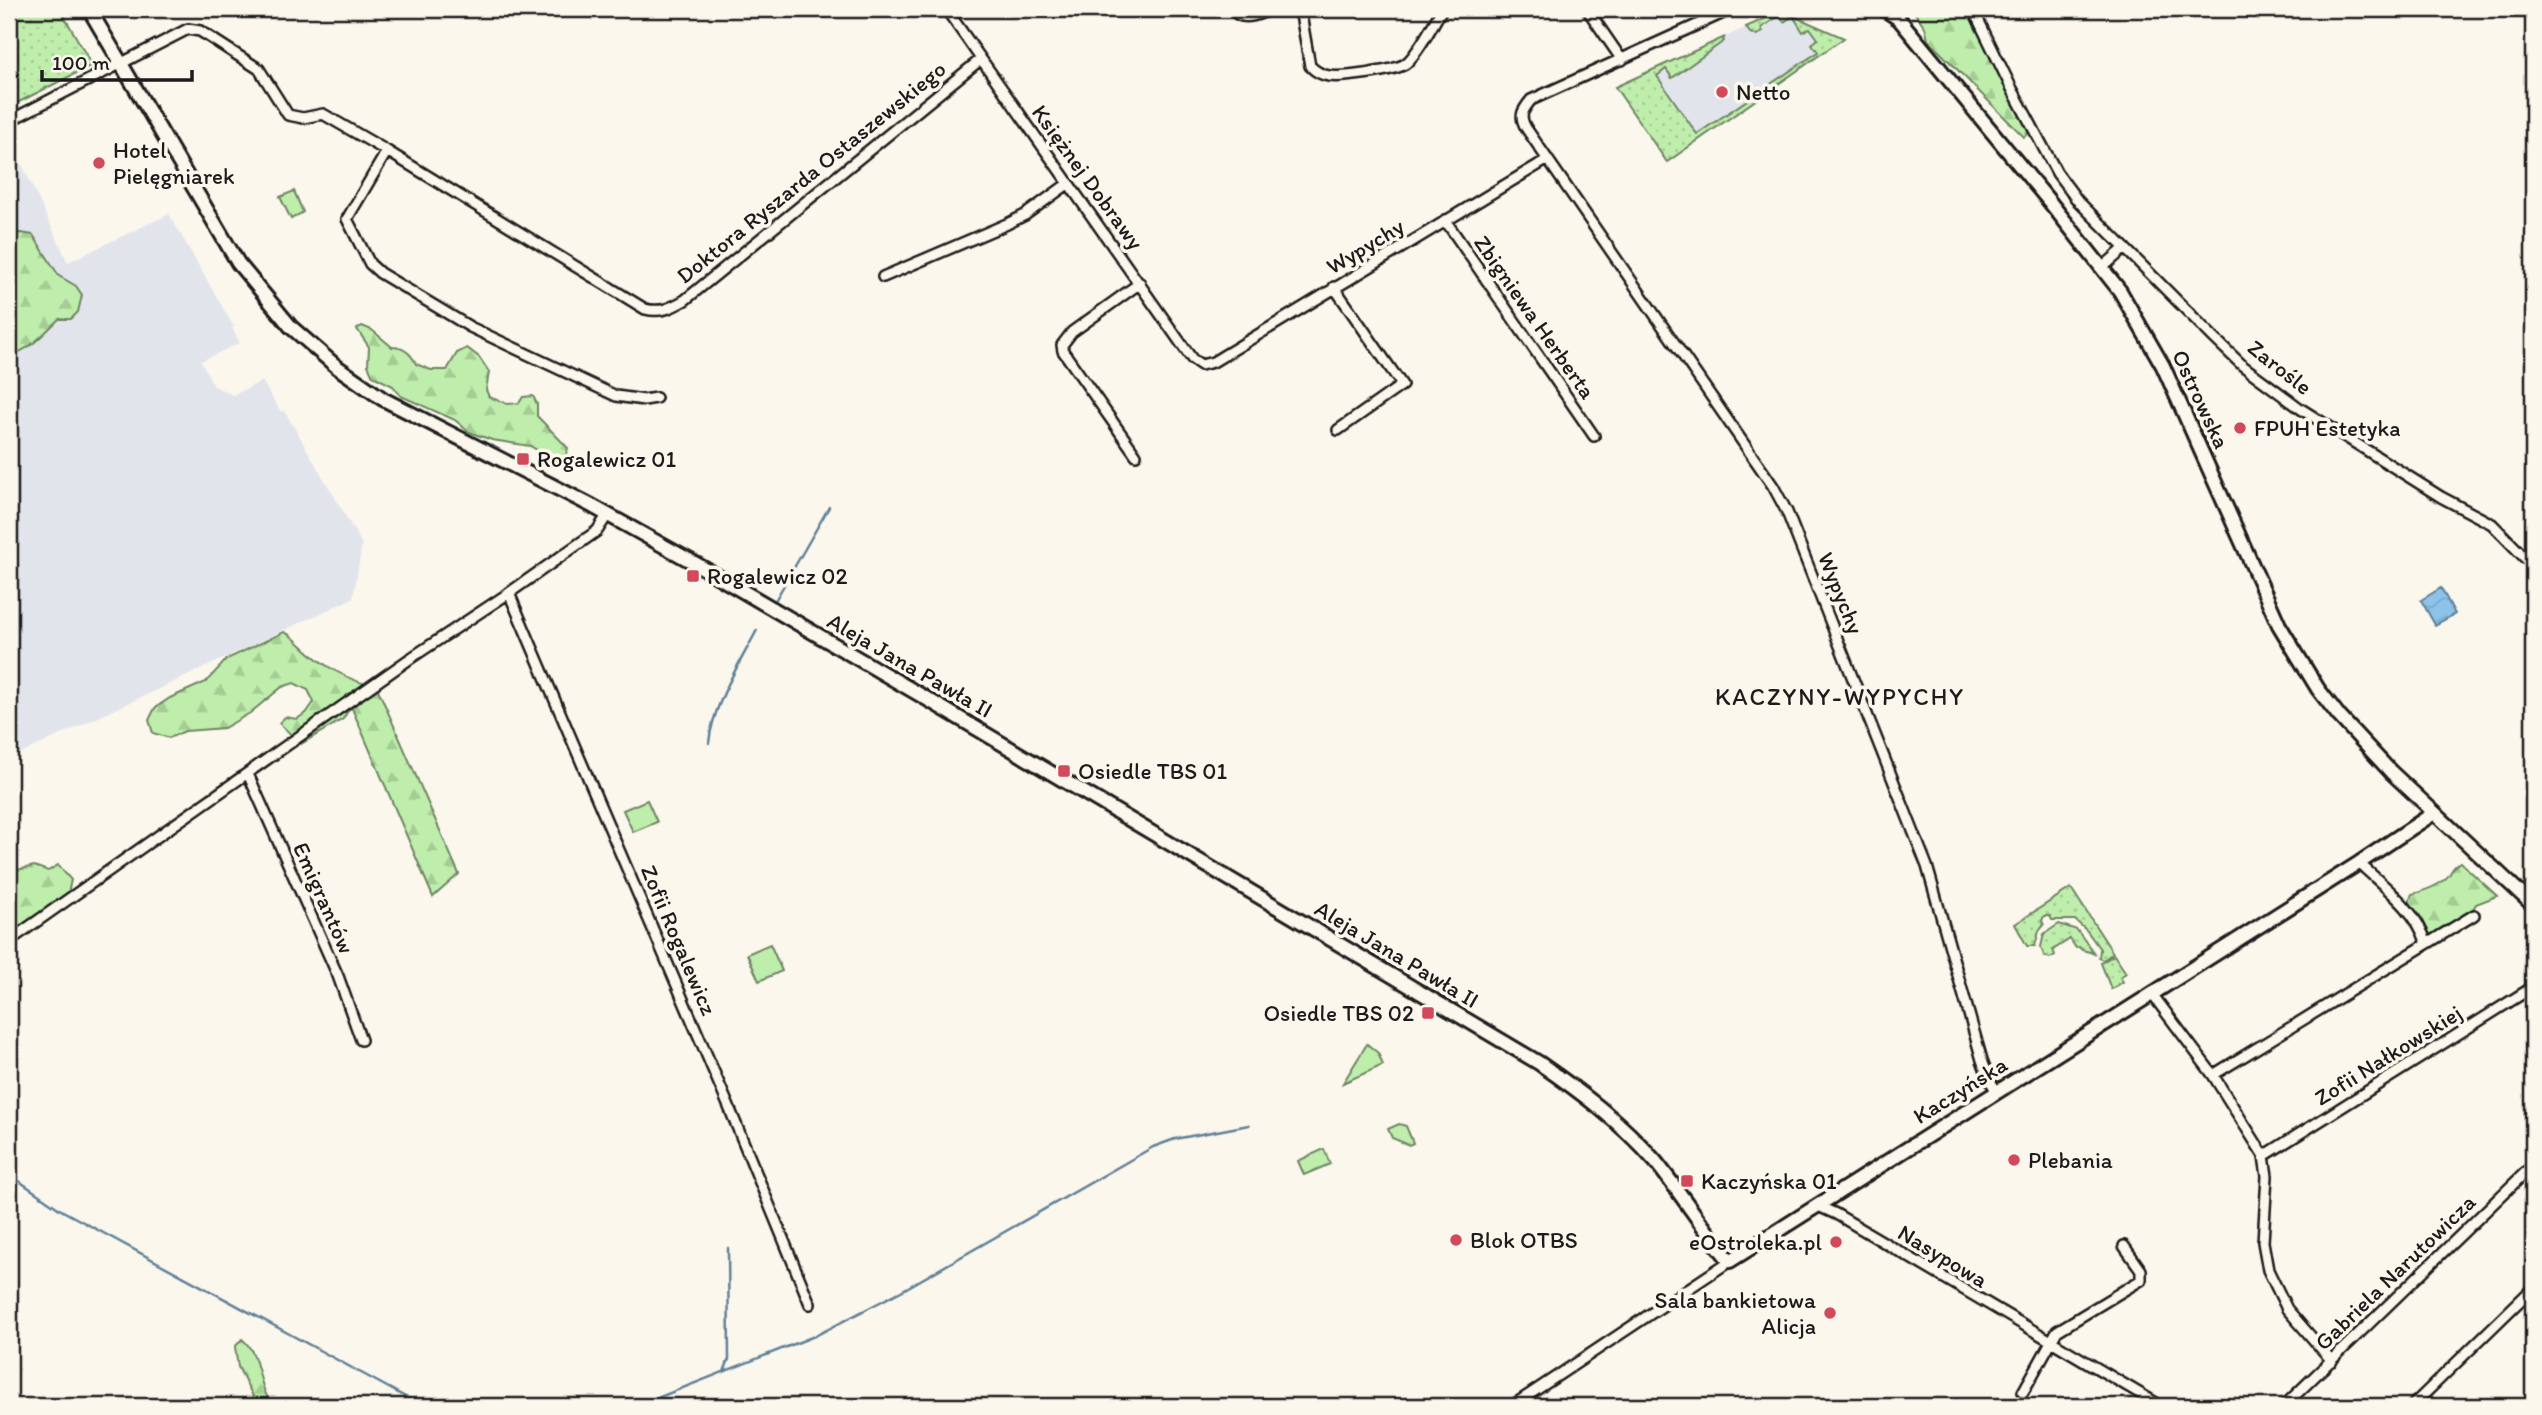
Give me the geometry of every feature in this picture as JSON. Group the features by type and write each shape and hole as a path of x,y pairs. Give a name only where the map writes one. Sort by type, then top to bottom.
{"street":[{"name":"Aleja Jana Pawła II","path":"89,9 238,263 291,327 337,367 383,399 608,514 922,696 1539,1063 1587,1096 1625,1129 1668,1178 1730,1261"},
{"name":"Księżnej Dobrawy","path":"946,9 1192,359 1201,365"},
{"path":"1237,13 1259,14 1271,9"},
{"path":"1300,9 1310,66 1320,74 1336,77 1390,69 1405,64 1430,30 1441,9"},
{"path":"1587,9 1622,60 1732,9"},
{"name":"Ostrowska","path":"1884,9 1897,14 2120,291 2163,366 2295,654 2339,716 2391,772 2533,905"},
{"name":"Zarośle","path":"1973,9 2057,173 2078,201 2243,366 2301,409 2441,497 2492,524 2533,566"},
{"path":"9,121 188,29 195,30 259,69 288,115 303,118 323,114 387,151 347,219 375,269 470,327 616,396 644,400 656,398"},
{"name":"Doktora Ryszarda Ostaszewskiego","path":"387,151 645,309 655,312 685,300 980,60"},
{"name":"Wypychy","path":"1622,60 1531,100 1523,110 1521,118 1773,486 1787,512 1927,866 1982,1060 1997,1091"},
{"name":"Wypychy","path":"1201,365 1213,362 1548,159"},
{"path":"883,277 1025,215 1069,183"},
{"name":"Zbigniewa Herberta","path":"1445,220 1594,436"},
{"path":"2102,268 2125,248"},
{"path":"1136,455 1063,351 1062,345 1072,332 1140,283"},
{"path":"1334,287 1402,385 1338,430"},
{"path":"9,941 408,660 597,531 608,514"},
{"name":"Zofii Rogalewicz","path":"509,593 734,1119 810,1304"},
{"name":"Emigrantów","path":"248,774 338,976 361,1040"},
{"name":"Kaczyńska","path":"1512,1406 1816,1205 2434,813"},
{"path":"2359,863 2404,906 2421,927 2426,942"},
{"path":"2213,1075 2473,915"},
{"name":"Zofii Nałkowskiej","path":"2264,1156 2533,987"},
{"path":"2152,994 2213,1075 2264,1156 2267,1176 2263,1241 2268,1270 2287,1309 2332,1361"},
{"name":"Gabriela Narutowicza","path":"2284,1406 2533,1164"},
{"name":"Nasypowa","path":"1816,1205 1836,1214 2161,1406"},
{"path":"2022,1392 2057,1331 2141,1280 2141,1270 2124,1246"},
{"path":"2412,1406 2533,1288"}],"shaded area":[{"path":"1782,11 1844,38 1667,162 1615,87"},
{"path":"10,139 68,262 169,214 234,327 232,328 240,343 201,361 214,386 233,395 262,381 281,412 284,410 362,544 353,598 9,759"}],"green space":[{"path":"9,9 60,9 92,65 9,107"},
{"path":"1912,9 1975,9 2031,131 2024,137 1928,40 1925,27"},
{"path":"1782,11 1844,38 1667,162 1615,87 1725,37 1724,41 1672,78 1666,69 1657,76 1697,134 1818,52 1812,44 1818,39 1810,28 1803,32 1793,16 1784,22 1779,16 1761,28 1763,32 1757,35 1750,33 1746,27"},
{"path":"294,191 303,212 291,219 280,197"},
{"path":"9,234 33,235 59,276 76,286 82,295 78,312 71,319 59,319 30,345 9,356"},
{"path":"362,326 372,330 392,347 406,351 416,364 431,370 447,370 457,353 467,348 479,357 489,372 486,390 489,397 508,404 519,403 523,397 533,396 537,404 537,416 568,448 564,461 560,463 530,446 492,440 469,432 455,420 401,396 393,386 373,376 368,365 369,347 357,329"},
{"path":"284,632 336,671 377,687 459,874 433,897 351,706 343,719 301,744 279,723 285,717 297,719 307,712 314,702 308,690 294,683 282,687 250,713 224,728 185,731 169,738 153,733 149,720 155,708 206,682 227,659"},
{"path":"647,800 657,822 633,832 623,810"},
{"path":"2460,862 2497,896 2476,904 2456,926 2427,936 2424,924 2410,907 2412,894 2442,882"},
{"path":"58,865 71,880 68,893 9,938 9,872 34,866 48,871"},
{"path":"2071,888 2113,953 2103,960 2099,958 2100,949 2075,920 2052,920 2050,916 2044,916 2044,925 2039,931 2035,946 2027,946 2015,924"},
{"path":"2059,924 2077,930 2094,953 2076,948 2070,939 2053,950 2055,955 2050,958 2044,956 2041,947 2044,934"},
{"path":"770,944 782,971 759,981 747,954"},
{"path":"2114,955 2126,973 2120,977 2123,982 2111,989 2101,963"},
{"path":"1367,1044 1378,1053 1383,1065 1343,1083"},
{"path":"1399,1124 1406,1126 1413,1143 1409,1145 1392,1138 1388,1129"},
{"path":"1324,1149 1330,1164 1304,1175 1298,1161"},
{"path":"242,1339 253,1354 264,1390 274,1406 258,1406 238,1367 235,1347"}],"water":[{"path":"2441,588 2455,614 2435,625 2421,600"}],"waterway":[{"path":"776,599 829,507"},
{"path":"709,743 715,714 757,630"},
{"path":"637,1406 817,1335 903,1290 1153,1147 1175,1139 1249,1125"},
{"path":"9,1174 61,1210 422,1406"},
{"path":"724,1372 729,1359 728,1248"}],"place":[{"name":"Netto","path":"1722,92"},
{"name":"Hotel Pielęgniarek","path":"99,163"},
{"name":"FPUH Estetyka","path":"2240,428"},
{"name":"Rogalewicz 01","path":"523,459"},
{"name":"Rogalewicz 02","path":"693,576"},
{"name":"Osiedle TBS 01","path":"1064,771"},
{"name":"Osiedle TBS 02","path":"1428,1013"},
{"name":"Plebania","path":"2014,1160"},
{"name":"Kaczyńska 01","path":"1687,1181"},
{"name":"Blok OTBS","path":"1456,1240"},
{"name":"eOstroleka.pl","path":"1836,1242"},
{"name":"Sala bankietowa Alicja","path":"1830,1313"}],"district":[{"name":"KACZYNY-WYPYCHY","path":"1840,697"}]}
